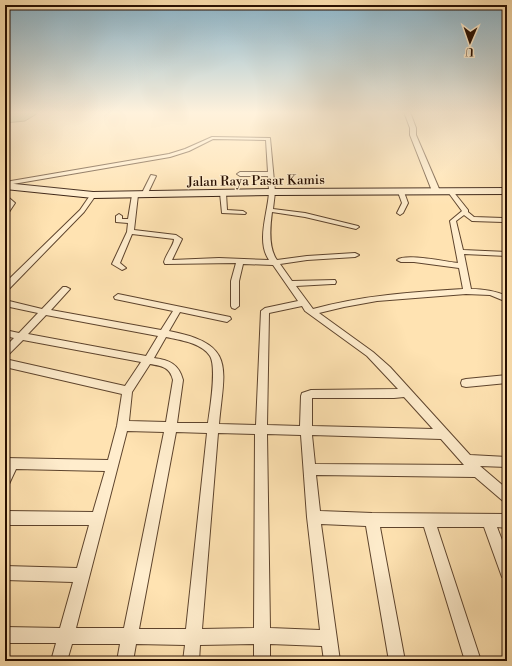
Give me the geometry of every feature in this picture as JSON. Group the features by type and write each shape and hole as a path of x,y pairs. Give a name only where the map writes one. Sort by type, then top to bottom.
{"main road":[{"name":"Jalan Raya Pasar Kamis","path":"5,186 46,192 93,195 272,192 507,191"}],"street":[{"path":"5,186 11,183 170,155 187,150 201,143"},
{"path":"268,143 272,192 267,241 270,256 312,312 370,354 408,392 469,460 477,471 507,497"},
{"path":"416,143 436,191"},
{"path":"240,174 271,174"},
{"path":"122,268 116,264 130,232 139,195 153,176"},
{"path":"450,191 466,209 465,212 472,219 503,220"},
{"path":"400,213 405,203 401,192"},
{"path":"223,193 224,212 243,213"},
{"path":"5,288 9,279 82,211 93,195"},
{"path":"5,214 12,204 8,199"},
{"path":"269,210 305,215 356,227"},
{"path":"465,212 457,217 453,222 468,292"},
{"path":"119,216 118,221 132,221"},
{"path":"130,232 176,237 179,239 169,256 168,262 240,261 275,263 307,258 355,255"},
{"path":"460,252 507,254"},
{"path":"401,260 414,260 463,266"},
{"path":"235,306 235,281 240,261"},
{"path":"290,284 332,282"},
{"path":"5,353 66,289"},
{"path":"312,312 340,304 386,297 487,292 506,300"},
{"path":"118,297 227,319"},
{"path":"5,303 194,340 215,355 218,362 218,379 191,661"},
{"path":"262,661 261,430 265,310 304,303"},
{"path":"59,661 123,426 127,391 148,360 178,309"},
{"path":"5,333 148,360 170,365 177,372 178,380 171,428 125,661"},
{"path":"5,363 127,391"},
{"path":"466,383 507,379"},
{"path":"332,661 314,517 306,430 306,396 311,394 394,394 408,392"},
{"path":"123,426 445,434"},
{"path":"469,460 507,462"},
{"path":"5,480 9,463 112,466"},
{"path":"310,469 477,471"},
{"path":"314,517 372,520 507,521"},
{"path":"5,518 97,520"},
{"path":"372,520 397,661"},
{"path":"428,520 473,661"},
{"path":"488,521 507,572"},
{"path":"5,573 82,574"},
{"path":"5,634 330,638"}]}
